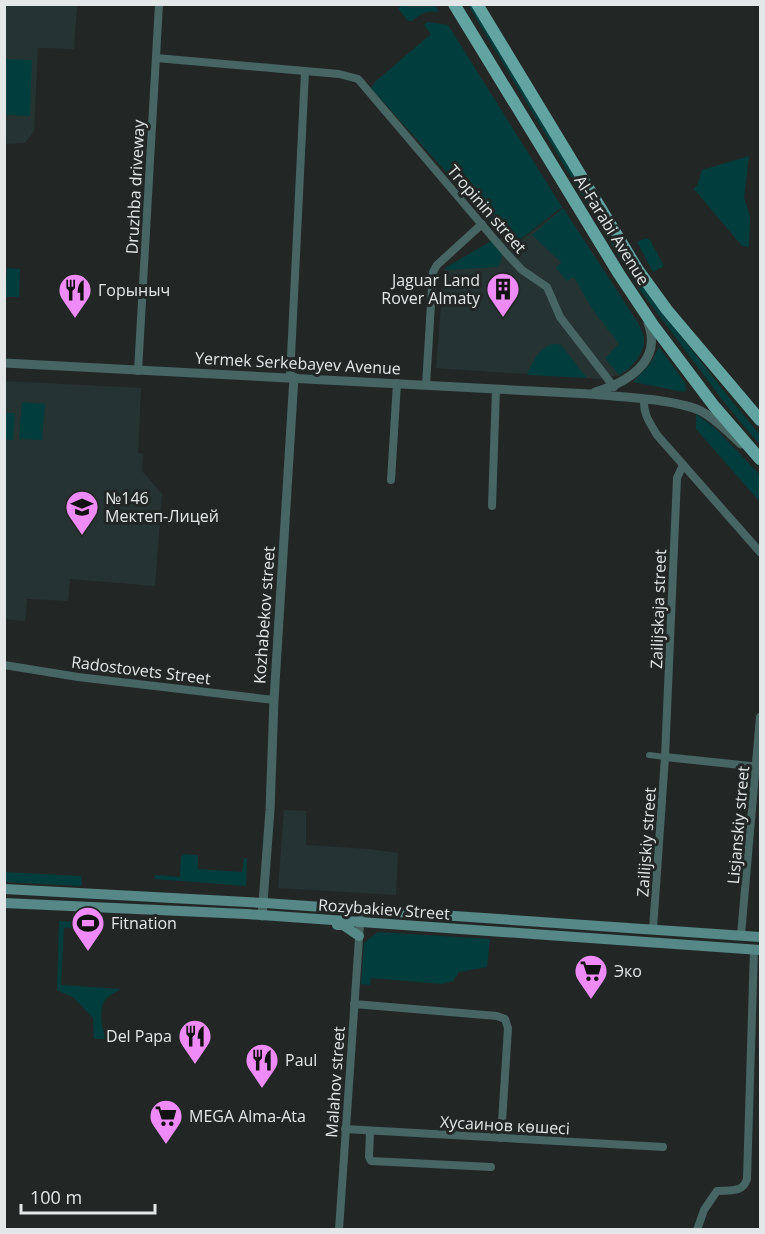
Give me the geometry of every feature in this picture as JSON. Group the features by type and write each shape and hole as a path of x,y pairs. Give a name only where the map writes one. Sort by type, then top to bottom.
{"main road":[{"name":"Al-Farabi Avenue","path":"453,4 641,307 714,406 760,460"},
{"name":"Al-Farabi Avenue","path":"477,4 638,270 667,310 760,420"},
{"name":"Rozybakiev Street","path":"4,889 361,909 760,937"},
{"name":"Rozybakiev Street","path":"4,903 147,908 757,950"},
{"path":"280,917 343,925 359,936"}],"street":[{"name":"Druzhba driveway","path":"138,371 159,4"},
{"path":"156,58 305,72 292,377"},
{"name":"Tropinin street","path":"305,72 339,74 358,79 522,270 547,287 560,317 614,387"},
{"path":"426,384 434,272 437,265 482,224"},
{"path":"590,393 614,387 637,372 650,351 652,334 641,307"},
{"name":"Yermek Serkebayev Avenue","path":"4,363 590,393"},
{"name":"Kozhabekov street","path":"262,916 270,810 292,377"},
{"path":"391,480 397,383"},
{"path":"492,506 496,389"},
{"path":"590,393 699,410 711,417 760,460"},
{"path":"644,400 647,419 657,435 760,552"},
{"name":"Zailijskaja street","path":"665,757 677,478 683,465"},
{"name":"Radostovets Street","path":"4,665 78,677 274,700"},
{"name":"Lisjanskiy street","path":"741,935 759,767 760,717"},
{"path":"649,755 759,767"},
{"name":"Zailijskiy street","path":"653,929 665,757"},
{"name":"Malahov street","path":"339,1230 361,909"},
{"path":"697,1230 705,1210 717,1191 740,1190 747,1179 757,950"},
{"path":"354,1004 497,1016 505,1019 508,1028 501,1138"},
{"name":"Хусаинов көшесі","path":"345,1130 663,1146"},
{"path":"370,1132 369,1157 371,1161 491,1167"}],"shaded area":[{"path":"4,5 77,5 74,49 38,48 34,131 25,143 5,144"},
{"path":"402,5 434,5 439,12 424,13 408,21 398,8"},
{"path":"468,5 472,5 668,319 760,435 760,445 724,402 634,282"},
{"path":"427,22 448,25 562,207 512,246 371,88 376,81 431,34 424,25"},
{"path":"5,59 32,60 30,116 5,115"},
{"path":"749,156 744,198 750,216 749,247 742,246 694,189 702,170"},
{"path":"563,208 638,323 644,338 643,348 637,359 627,371 601,379 436,368 444,269 502,237 512,247"},
{"path":"563,208 643,334 643,349 633,364 619,375 605,358 619,344 592,309 574,277 567,281 556,268 561,262 532,235"},
{"path":"646,238 650,240 664,266 653,272 637,242"},
{"path":"493,240 502,254 497,267 448,270 445,268"},
{"path":"7,268 20,269 19,297 5,297"},
{"path":"561,345 587,378 527,375 541,351 545,347"},
{"path":"659,347 685,383 684,392 633,382 650,364"},
{"name":"№146 Мектеп-Лицей","path":"4,381 141,388 138,453 143,454 142,471 162,494 155,586 70,579 68,601 27,599 25,621 5,619"},
{"path":"22,402 45,404 42,440 19,439"},
{"path":"4,413 15,413 13,440 5,439"},
{"path":"696,414 715,428 760,475 760,502 696,429"},
{"path":"284,810 306,811 306,845 398,853 396,895 278,888"},
{"path":"184,854 198,855 198,869 242,872 244,858 247,858 246,886 155,879 155,875 180,877 181,857"},
{"path":"5,872 81,876 82,886 5,882"},
{"path":"59,921 93,923 88,927 64,928 61,985 121,989 108,997 103,1004 101,1020 106,1039 94,1039 93,1018 74,998 57,990"},
{"path":"378,932 490,939 487,967 459,972 453,981 442,984 371,978 370,985 361,984 364,943"}],"place":[{"name":"Jaguar Land Rover Almaty","path":"503,318"},
{"name":"Горыныч","path":"75,319"},
{"name":"№146 Мектеп-Лицей","path":"82,536"},
{"name":"Fitnation","path":"88,952"},
{"name":"Эко","path":"591,1000"},
{"name":"Del Papa","path":"195,1065"},
{"name":"Paul","path":"262,1089"},
{"name":"MEGA Alma-Ata","path":"166,1145"}]}
